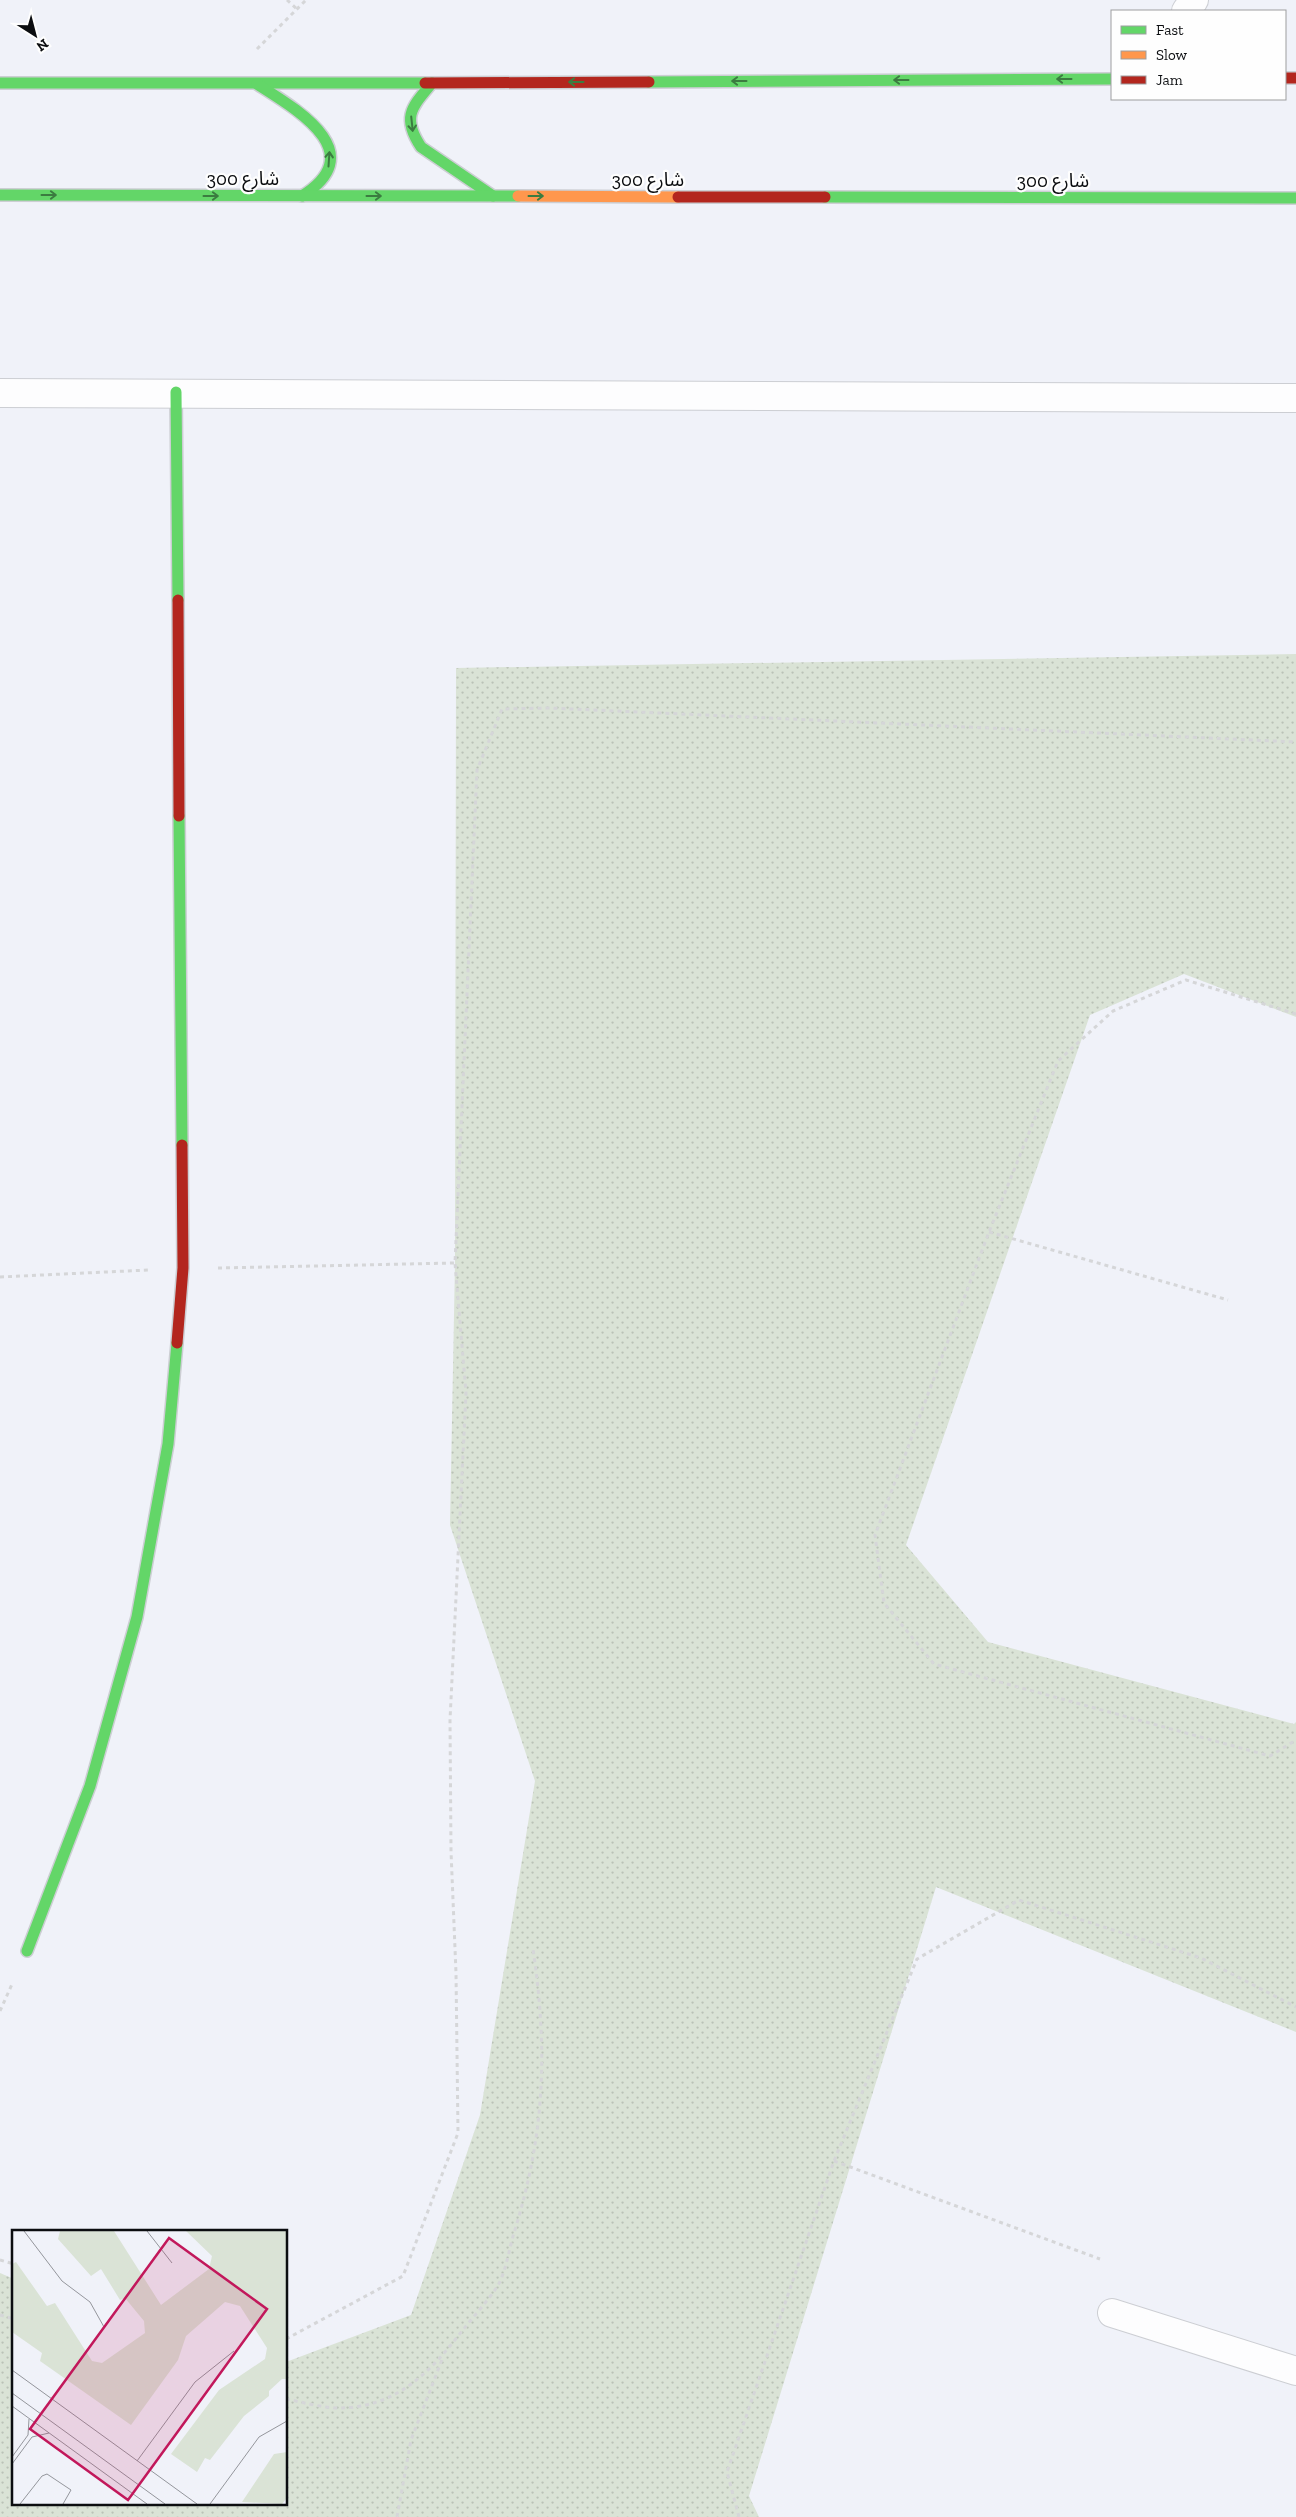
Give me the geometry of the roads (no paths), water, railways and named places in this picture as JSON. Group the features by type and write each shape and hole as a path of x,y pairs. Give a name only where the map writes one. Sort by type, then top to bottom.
{"street":[{"path":"0,83 257,84 1111,78"},
{"path":"432,83 413,106 410,120 413,135 421,147 493,196"},
{"path":"257,84 315,123 326,137 331,154 328,172 317,187 302,196"},
{"name":"شارع 300","path":"0,195 1296,198"},
{"path":"0,393 176,392 1296,398"},
{"path":"27,1950 90,1786 137,1617 168,1444 183,1268 176,392"},
{"path":"1112,2313 1296,2371"}]}
